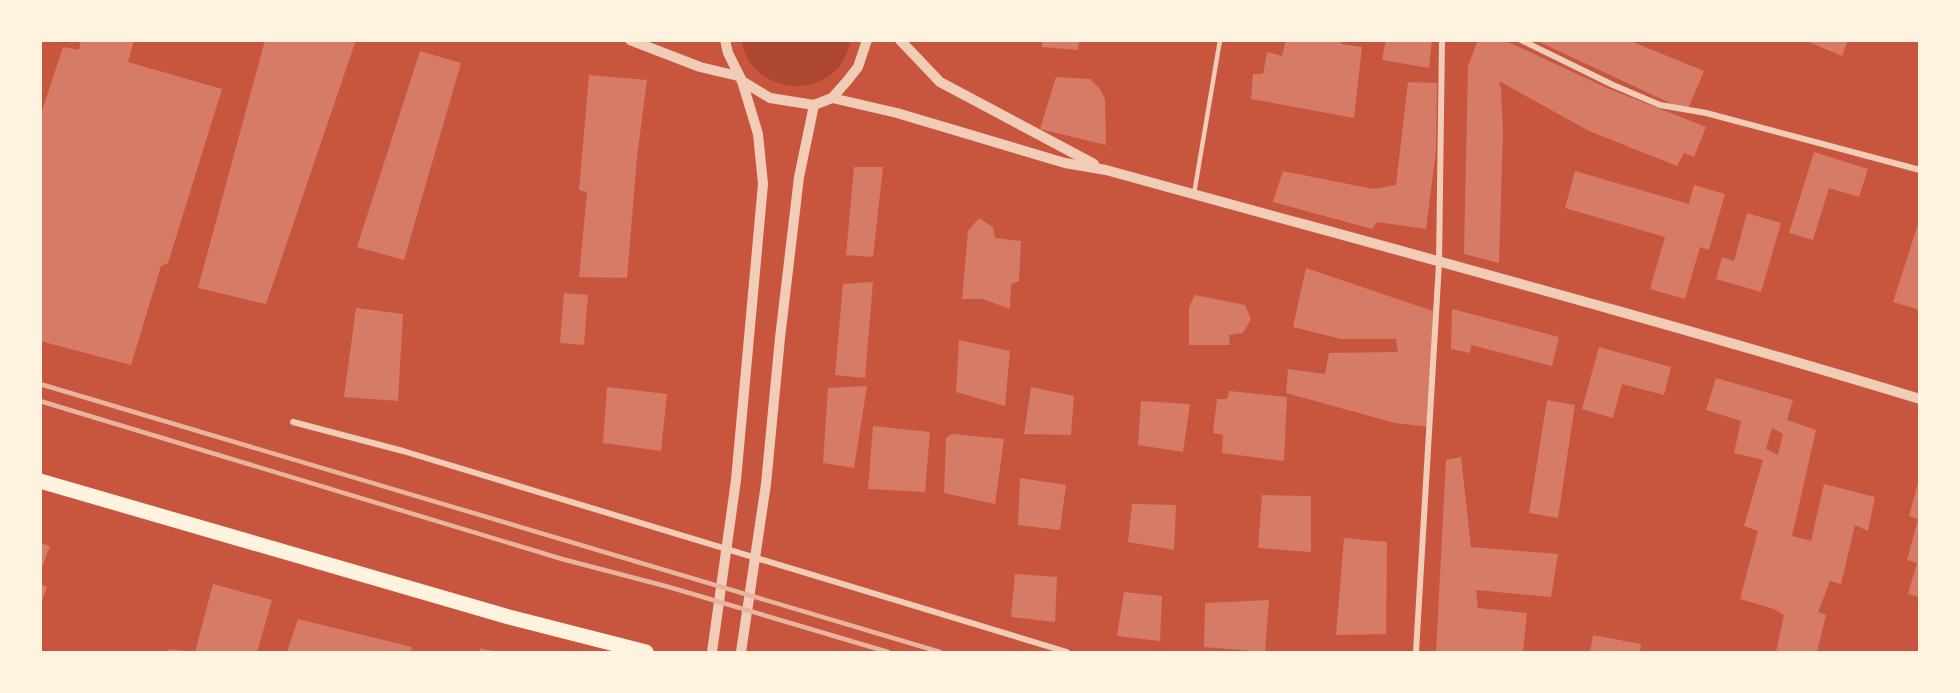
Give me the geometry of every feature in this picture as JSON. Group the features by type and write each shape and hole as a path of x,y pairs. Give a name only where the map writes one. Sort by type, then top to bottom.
{"main road":[{"path":"40,481 509,617 646,652"}],"street":[{"path":"630,40 700,67 740,78 770,98 814,105 832,98 858,67 867,40"},
{"path":"712,652 736,480 763,184 758,134 725,40"},
{"path":"900,40 940,82 1068,152 1106,170"},
{"path":"1416,652 1439,263 1442,40"},
{"path":"1521,40 1660,105 1706,113 1920,170"},
{"path":"832,98 897,113 1065,163 1106,170 1194,194 1812,366 1920,399"},
{"path":"741,652 766,484 799,177 814,105"},
{"path":"293,422 403,451 1067,652"}],"lane":[{"path":"1194,194 1220,40"}],"shaded area":[{"path":"742,40 851,41 842,62 833,73 820,81 792,86 765,77 754,68 746,56"}],"building":[{"path":"81,40 134,40 128,62 222,89 168,263 161,266 131,365 40,341 40,117 63,47 79,50"},
{"path":"265,40 356,40 266,304 198,288"},
{"path":"1042,40 1079,40 1078,50 1042,47"},
{"path":"1286,40 1341,40 1341,44 1362,47 1354,118 1251,99 1253,74 1263,74 1267,52 1282,56"},
{"path":"1386,40 1432,40 1429,68 1382,60"},
{"path":"1478,40 1504,40 1607,88 1706,127 1694,157 1684,153 1677,166 1589,131 1499,81 1503,133 1499,263 1464,254 1468,66"},
{"path":"1535,40 1628,40 1704,71 1687,111"},
{"path":"1804,40 1848,40 1842,56"},
{"path":"420,51 461,63 404,260 357,247"},
{"path":"589,75 647,80 637,157 627,278 579,277 587,192 579,190"},
{"path":"1056,77 1090,79 1100,89 1105,99 1106,145 1040,129"},
{"path":"1408,82 1437,83 1436,150 1426,229 1377,222 1372,229 1273,202 1283,171 1373,189 1396,185"},
{"path":"1814,152 1868,169 1859,197 1829,188 1813,240 1789,233"},
{"path":"854,167 883,167 873,257 846,255"},
{"path":"1575,171 1689,204 1694,185 1725,194 1709,250 1700,247 1685,299 1650,289 1665,237 1565,208"},
{"path":"1747,213 1781,223 1761,292 1716,279 1722,257 1734,261"},
{"path":"979,218 993,227 995,238 1021,241 1019,281 1011,284 1010,309 983,299 962,299 968,231"},
{"path":"1920,221 1920,310 1893,302"},
{"path":"1306,268 1433,311 1430,427 1395,423 1286,393 1288,369 1325,374 1329,353 1398,352 1396,339 1341,339 1293,327"},
{"path":"873,282 865,378 835,375 843,284"},
{"path":"564,293 588,295 584,345 560,343"},
{"path":"1195,295 1245,305 1251,319 1243,333 1229,335 1230,345 1189,345 1189,307"},
{"path":"356,308 403,314 398,401 344,397"},
{"path":"1452,309 1559,337 1552,366 1471,345 1470,353 1451,349"},
{"path":"959,340 1010,351 1005,406 956,392"},
{"path":"1599,347 1671,367 1664,395 1622,384 1613,418 1582,409"},
{"path":"1716,378 1793,400 1787,420 1816,430 1792,536 1811,541 1824,484 1875,497 1868,531 1855,525 1841,584 1830,581 1818,612 1826,615 1817,652 1776,652 1784,615 1774,609 1740,599 1758,531 1744,526 1763,460 1734,453 1741,421 1706,410","holes":["1772,428 1783,434 1778,455 1766,449"]},
{"path":"867,386 854,468 823,463 828,388"},
{"path":"607,387 667,394 661,451 603,443"},
{"path":"1031,387 1074,396 1071,435 1024,434"},
{"path":"1229,391 1287,397 1284,461 1222,453 1223,435 1213,433 1217,399 1227,399"},
{"path":"1547,400 1575,405 1558,518 1529,513"},
{"path":"1141,401 1190,404 1183,452 1138,445"},
{"path":"873,426 930,432 925,492 868,489"},
{"path":"952,434 1004,439 995,504 944,493 946,438"},
{"path":"1461,457 1471,547 1558,554 1551,597 1476,590 1478,608 1527,613 1523,652 1436,652 1446,460"},
{"path":"1020,478 1066,485 1060,530 1018,525"},
{"path":"1919,479 1920,597 1908,594 1917,563 1907,560 1918,519 1909,516"},
{"path":"1262,495 1311,496 1311,552 1258,548"},
{"path":"1132,504 1176,505 1174,550 1128,542"},
{"path":"1344,538 1387,542 1386,634 1336,635"},
{"path":"40,543 50,546 41,570 40,570"},
{"path":"1015,574 1057,577 1055,622 1011,617"},
{"path":"213,584 272,600 257,652 195,652"},
{"path":"40,585 47,586 41,605 40,605"},
{"path":"1124,592 1162,596 1160,641 1117,636"},
{"path":"1269,600 1265,652 1204,647 1205,603"},
{"path":"298,619 412,647 411,652 287,652"},
{"path":"1593,635 1641,644 1640,652 1590,652"},
{"path":"480,648 497,652 479,652"},
{"path":"169,649 186,651 186,652 168,652"}],"railway":[{"path":"40,384 940,652"},
{"path":"40,401 562,559 669,587 888,652"}]}
